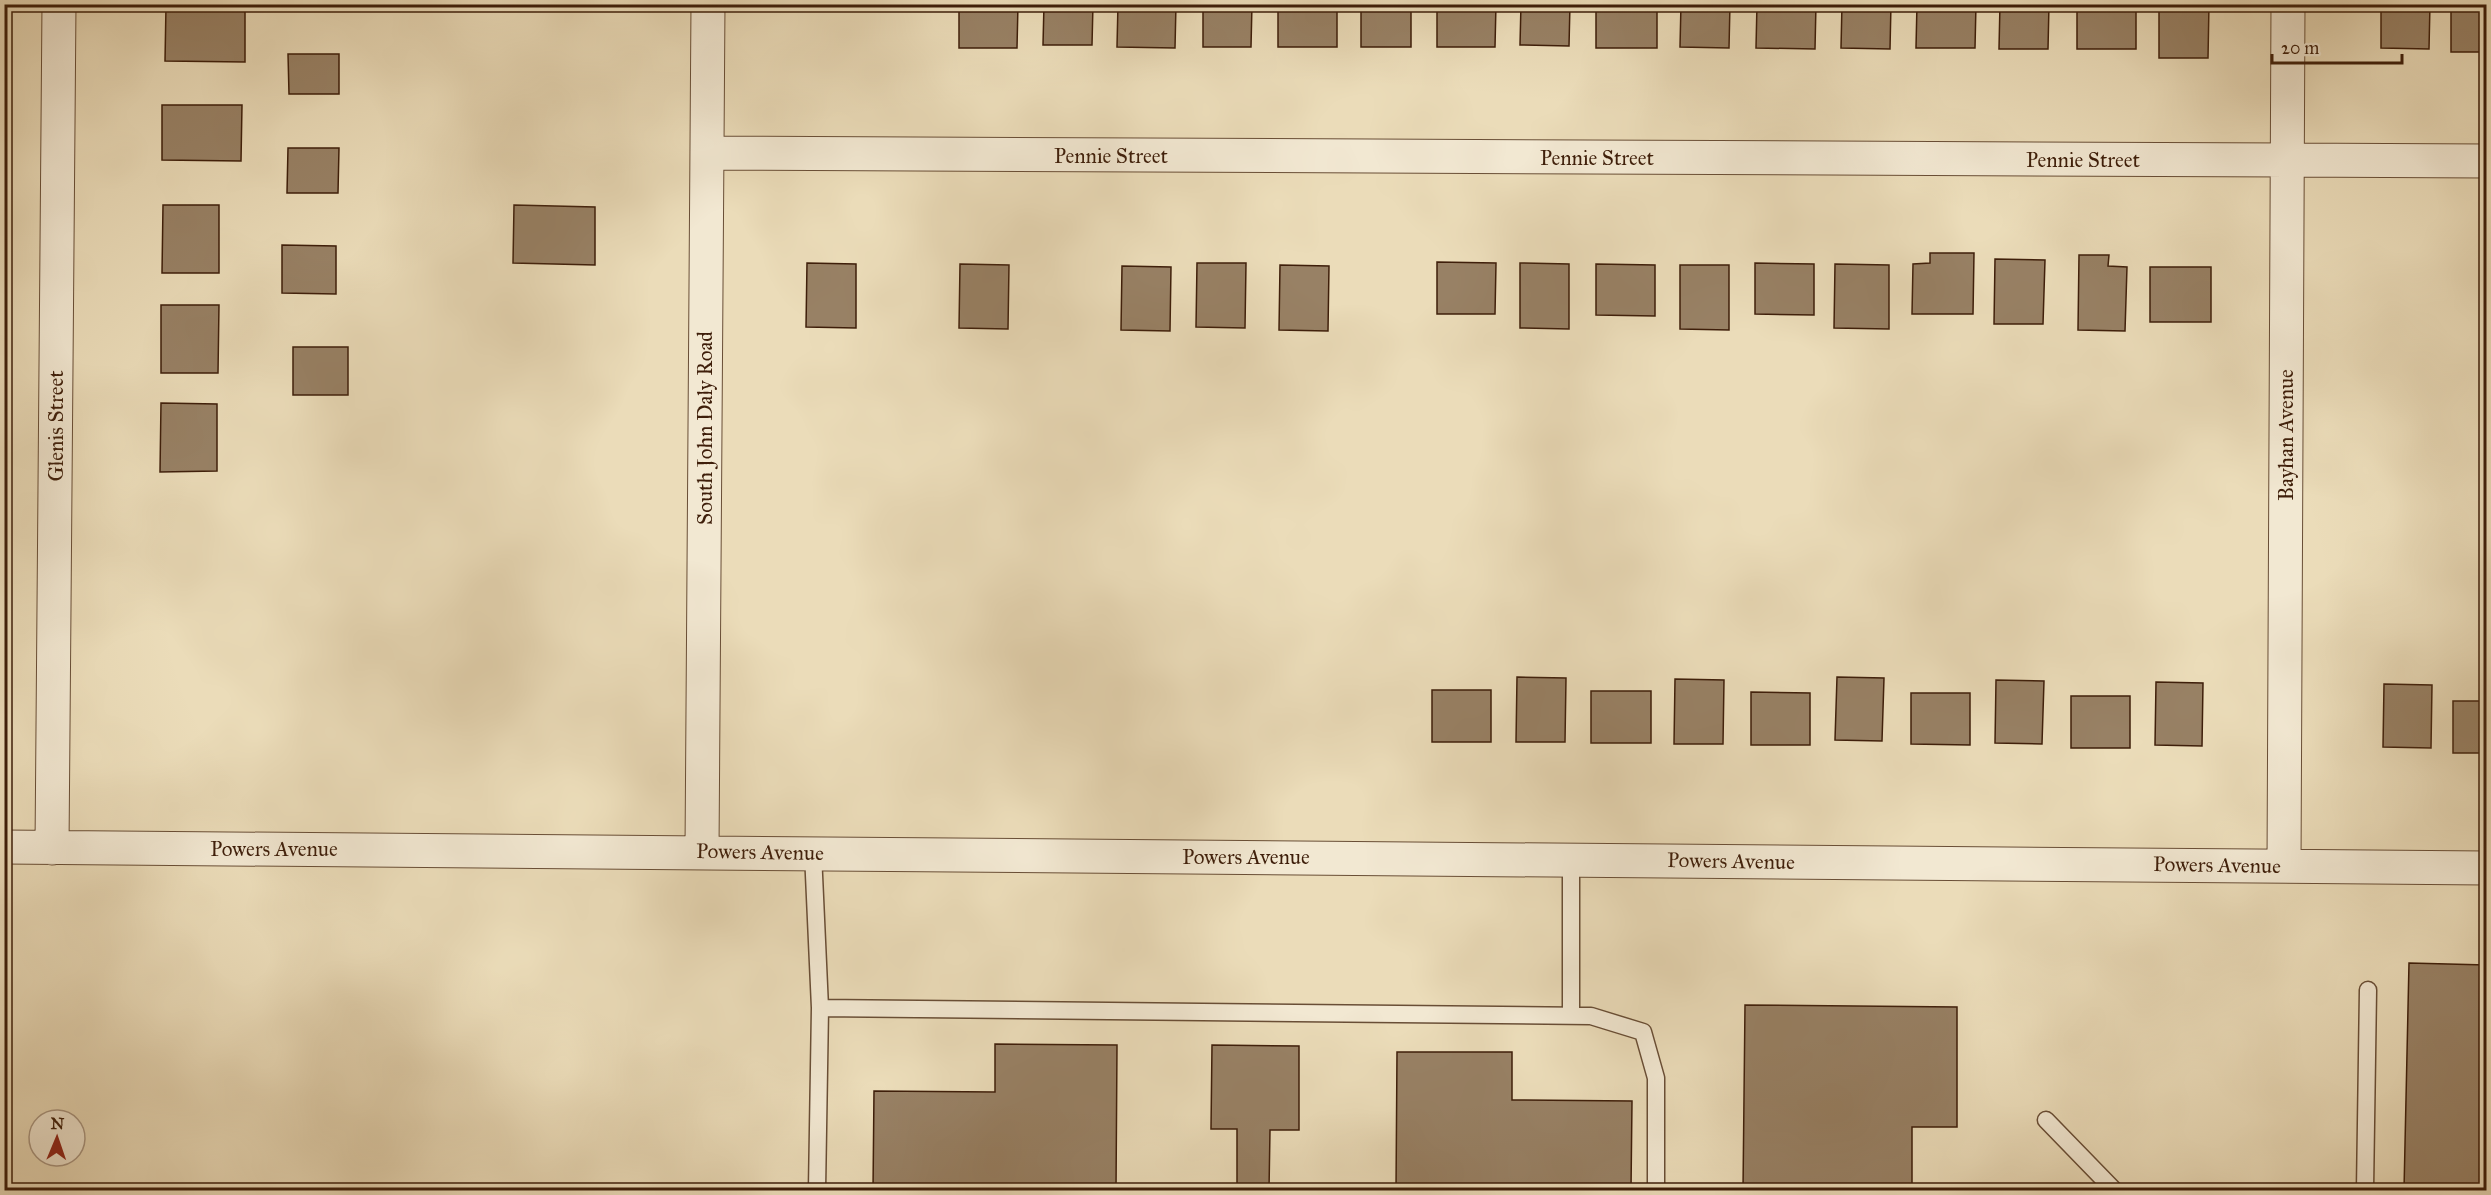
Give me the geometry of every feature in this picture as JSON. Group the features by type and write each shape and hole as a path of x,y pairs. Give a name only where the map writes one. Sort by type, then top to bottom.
{"street":[{"name":"Glenis Street","path":"52,848 59,4"},
{"name":"South John Daly Road","path":"702,851 708,4"},
{"name":"Bayhan Avenue","path":"2284,866 2288,4"},
{"name":"Pennie Street","path":"707,153 2487,161"},
{"name":"Powers Avenue","path":"4,847 2487,867"}],"lane":[{"path":"813,853 820,1008 817,1191"},
{"path":"1571,859 1571,1016"},
{"path":"2365,1191 2368,990"},
{"path":"820,1008 1591,1016 1643,1032 1656,1078 1656,1191"},
{"path":"2046,1119 2114,1191"}],"building":[{"path":"959,4 1018,4 1017,48 959,48"},
{"path":"1044,4 1093,4 1092,45 1043,45"},
{"path":"1118,4 1176,4 1175,48 1117,47"},
{"path":"1203,4 1252,4 1251,47 1203,47"},
{"path":"1278,4 1337,4 1337,47 1278,47"},
{"path":"1361,4 1411,4 1411,47 1361,47"},
{"path":"1437,4 1496,4 1495,47 1437,47"},
{"path":"1521,4 1570,4 1569,46 1520,45"},
{"path":"1596,4 1657,4 1657,48 1596,48"},
{"path":"1681,4 1730,4 1729,48 1680,47"},
{"path":"1757,4 1816,4 1815,49 1756,48"},
{"path":"1842,4 1891,4 1890,49 1841,48"},
{"path":"1917,4 1976,4 1975,48 1916,48"},
{"path":"2000,4 2049,4 2048,49 1999,49"},
{"path":"2077,4 2136,4 2136,49 2077,49"},
{"path":"2159,4 2209,4 2208,58 2159,58"},
{"path":"2381,4 2430,4 2429,49 2381,48"},
{"path":"2451,4 2486,4 2486,52 2451,52"},
{"path":"166,6 245,7 245,62 165,61"},
{"path":"288,54 339,54 339,94 289,94"},
{"path":"162,105 242,105 241,161 162,160"},
{"path":"288,148 339,148 338,193 287,193"},
{"path":"163,205 219,205 219,273 162,273"},
{"path":"514,205 595,207 595,265 513,263"},
{"path":"282,245 336,246 336,294 282,293"},
{"path":"1930,253 1974,253 1973,314 1912,314 1913,264 1930,263"},
{"path":"2079,255 2109,255 2108,266 2127,267 2125,331 2078,330"},
{"path":"1995,259 2045,260 2043,324 1994,324"},
{"path":"1437,262 1496,263 1495,314 1437,314"},
{"path":"807,263 856,264 856,328 806,327"},
{"path":"1197,263 1246,263 1245,328 1196,327"},
{"path":"1520,263 1569,264 1569,329 1520,328"},
{"path":"1755,263 1814,264 1814,315 1755,314"},
{"path":"960,264 1009,265 1008,329 959,328"},
{"path":"1596,264 1655,265 1655,316 1596,315"},
{"path":"1835,264 1889,265 1889,329 1834,328"},
{"path":"1280,265 1329,266 1328,331 1279,330"},
{"path":"1680,265 1729,265 1729,330 1680,329"},
{"path":"1122,266 1171,267 1170,331 1121,330"},
{"path":"2150,267 2211,267 2211,322 2150,322"},
{"path":"161,305 219,305 218,373 161,373"},
{"path":"293,347 348,347 348,395 293,395"},
{"path":"161,403 217,404 217,471 160,472"},
{"path":"1517,677 1566,678 1565,742 1516,742"},
{"path":"1837,677 1884,678 1882,741 1835,740"},
{"path":"1675,679 1724,680 1723,744 1674,744"},
{"path":"1996,680 2044,681 2042,744 1995,743"},
{"path":"2156,682 2203,683 2202,746 2155,745"},
{"path":"2384,684 2432,685 2431,748 2383,747"},
{"path":"1432,690 1491,690 1491,742 1432,742"},
{"path":"1591,691 1651,691 1651,743 1591,743"},
{"path":"1751,692 1810,693 1810,745 1751,745"},
{"path":"1911,693 1970,693 1970,745 1911,744"},
{"path":"2071,696 2130,696 2130,748 2071,748"},
{"path":"2453,701 2486,701 2486,753 2453,753"},
{"path":"2409,963 2486,965 2486,1190 2404,1190"},
{"path":"1745,1005 1957,1007 1957,1127 1912,1127 1912,1190 1743,1190"},
{"path":"995,1044 1117,1045 1116,1190 873,1190 874,1091 995,1092"},
{"path":"1212,1045 1299,1046 1299,1130 1270,1130 1269,1190 1237,1190 1237,1129 1211,1129"},
{"path":"1397,1052 1512,1052 1512,1100 1632,1101 1631,1190 1396,1190"}]}
